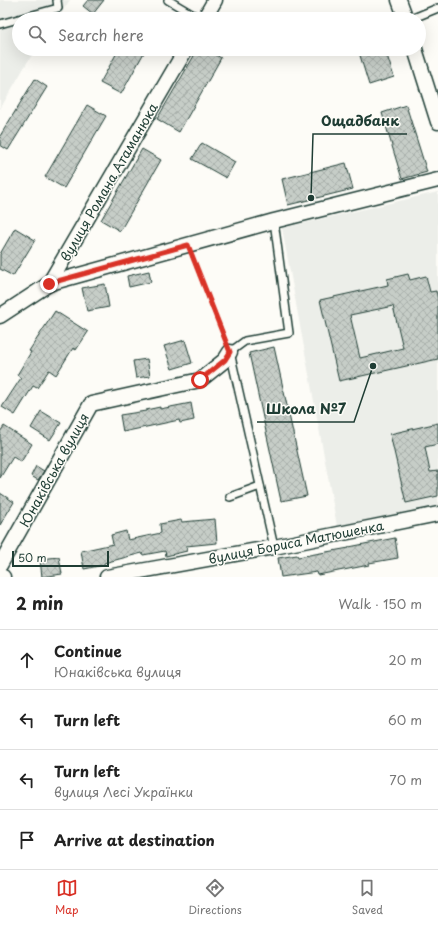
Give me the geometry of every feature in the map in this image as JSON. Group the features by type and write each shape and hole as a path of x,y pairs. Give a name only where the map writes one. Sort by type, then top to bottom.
{"street":[{"path":"208,12 215,0"},
{"path":"399,0 403,12"},
{"name":"вулиця Романа Атаманюка","path":"0,316 49,284 182,56"},
{"path":"417,56 438,122"},
{"path":"49,284 274,221 438,180"},
{"name":"Юнаківська вулиця","path":"0,565 91,404 200,380 225,360 230,352"},
{"name":"вулиця Бориса Матюшенка","path":"107,577 274,547 438,514"}],"lane":[{"path":"44,12 58,8 57,0"},
{"path":"168,0 188,12"},
{"path":"426,13 438,8"},
{"path":"0,24 12,21"},
{"path":"274,221 289,333 245,341 230,352 274,547"},
{"path":"230,497 260,486"}],"path":[{"path":"188,245 230,352"}],"shaded area":[{"path":"0,0 70,0 62,12 12,12 12,56 31,56 0,109"},
{"path":"438,192 438,505 337,526 282,228"}],"building":[{"path":"88,0 104,0 95,12 90,12 83,6"},
{"path":"115,56 142,56 121,94 100,83"},
{"path":"194,56 218,56 221,58 179,132 157,119"},
{"path":"360,56 387,56 394,77 369,85"},
{"path":"35,79 47,87 8,150 0,145 0,136"},
{"path":"87,105 106,116 64,188 45,177"},
{"path":"406,105 427,172 402,179 382,113"},
{"path":"202,143 235,162 226,178 192,159"},
{"path":"142,149 161,160 120,231 101,220"},
{"path":"346,163 353,189 288,205 282,179"},
{"path":"15,228 35,240 13,276 0,269 0,254"},
{"path":"149,271 151,282 129,287 127,276"},
{"path":"408,274 410,280 426,276 430,292 436,291 438,300 438,359 339,381 320,300 388,285 387,279","holes":["393,306 403,348 360,358 350,315"]},
{"path":"105,284 109,307 87,311 82,288"},
{"path":"55,311 88,332 76,350 73,348 56,375 49,370 37,388 33,386 15,415 2,407 21,378 17,375 31,352 29,351"},
{"path":"185,340 192,363 172,369 164,346"},
{"path":"274,347 307,496 281,501 249,353"},
{"path":"147,359 150,376 136,378 133,361"},
{"path":"191,403 194,420 180,423 179,420 123,432 120,415 160,407 160,409"},
{"path":"41,411 61,423 50,440 31,428"},
{"path":"438,423 438,444 425,447 430,472 438,471 438,496 406,503 390,434"},
{"path":"4,426 32,444 21,462 13,457 0,478 0,432"},
{"path":"36,466 44,471 38,480 31,476"},
{"path":"0,493 14,502 0,525"},
{"path":"215,519 217,543 186,546 187,551 166,556 165,551 143,555 142,553 104,563 104,565 84,569 81,551 113,544 111,535 126,531 128,540 161,533 160,524 181,520 182,522"},
{"path":"395,538 398,558 318,575 317,572 281,577 278,558 297,555 298,557"},
{"path":"59,557 62,574 42,577 40,559"}],"place":[{"name":"Ощадбанк","path":"311,198"},
{"name":"Школа №7","path":"373,366"}],"route":[{"path":"49,284 188,245 230,352 225,360 200,380"}]}
